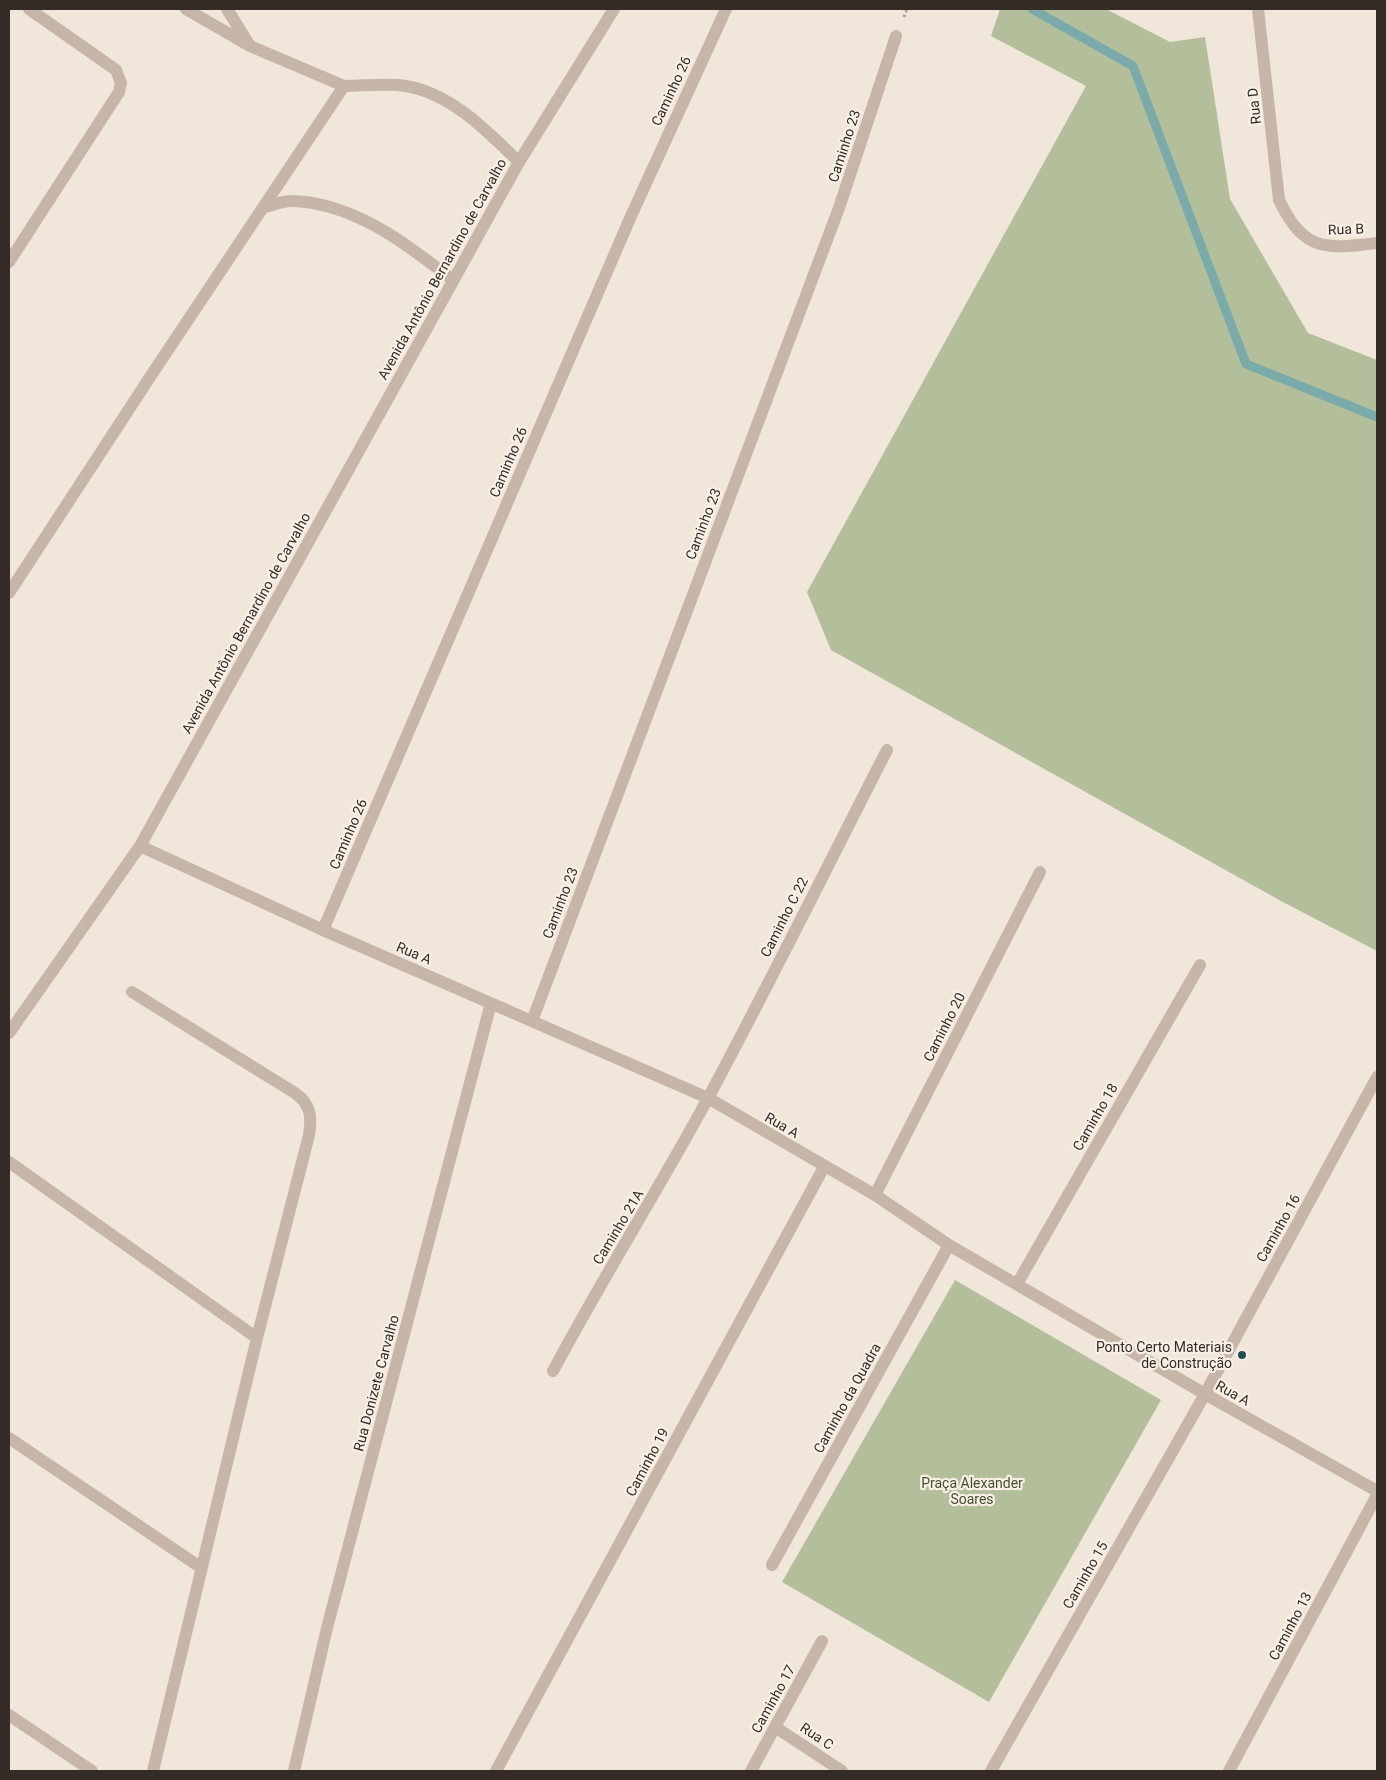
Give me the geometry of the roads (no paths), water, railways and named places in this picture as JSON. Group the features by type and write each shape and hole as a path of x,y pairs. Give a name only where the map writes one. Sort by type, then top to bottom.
{"street":[{"path":"9,262 119,92 121,83 116,70 30,9"},
{"path":"9,593 344,86 250,46 186,9"},
{"path":"226,9 250,46"},
{"path":"520,162 614,9"},
{"name":"Caminho 26","path":"322,930 631,216 726,9"},
{"name":"Rua D","path":"1258,9 1279,200"},
{"name":"Caminho 23","path":"532,1021 839,208 896,36"},
{"name":"Avenida Antônio Bernardino de Carvalho","path":"9,1033 140,846 520,162 473,118 437,96 405,86 344,86"},
{"name":"Rua B","path":"1279,200 1295,228 1314,243 1347,246 1377,243"},
{"path":"265,207 290,201 338,208 377,228 417,253 453,280"},
{"name":"Caminho C 22","path":"708,1098 887,750"},
{"name":"Rua A","path":"140,846 322,930 708,1098 875,1196 949,1245 1377,1493"},
{"name":"Caminho 20","path":"875,1196 1040,872"},
{"name":"Caminho 18","path":"1017,1284 1200,965"},
{"path":"132,992 294,1092 307,1104 312,1118 200,1567 153,1771"},
{"name":"Rua Donizete Carvalho","path":"294,1771 327,1628 491,1003"},
{"name":"Caminho 16","path":"1205,1394 1377,1077"},
{"name":"Caminho 21A","path":"553,1370 587,1307 646,1210 708,1098"},
{"path":"9,1162 257,1338"},
{"name":"Caminho 19","path":"496,1771 824,1166"},
{"name":"Caminho da Quadra","path":"772,1565 949,1245"},
{"name":"Caminho 15","path":"991,1771 1205,1394"},
{"path":"9,1438 200,1567"},
{"name":"Caminho 13","path":"1229,1771 1377,1493"},
{"name":"Caminho 17","path":"751,1771 822,1641"},
{"path":"9,1715 92,1771"},
{"name":"Rua C","path":"775,1726 842,1771"}],"waterway":[{"path":"1032,9 1133,66 1246,364 1377,417"}],"place":[{"name":"Ponto Certo Materiais de Construção","path":"1242,1355"}],"park label":[{"name":"Praça Alexander Soares","path":"972,1492"}]}
